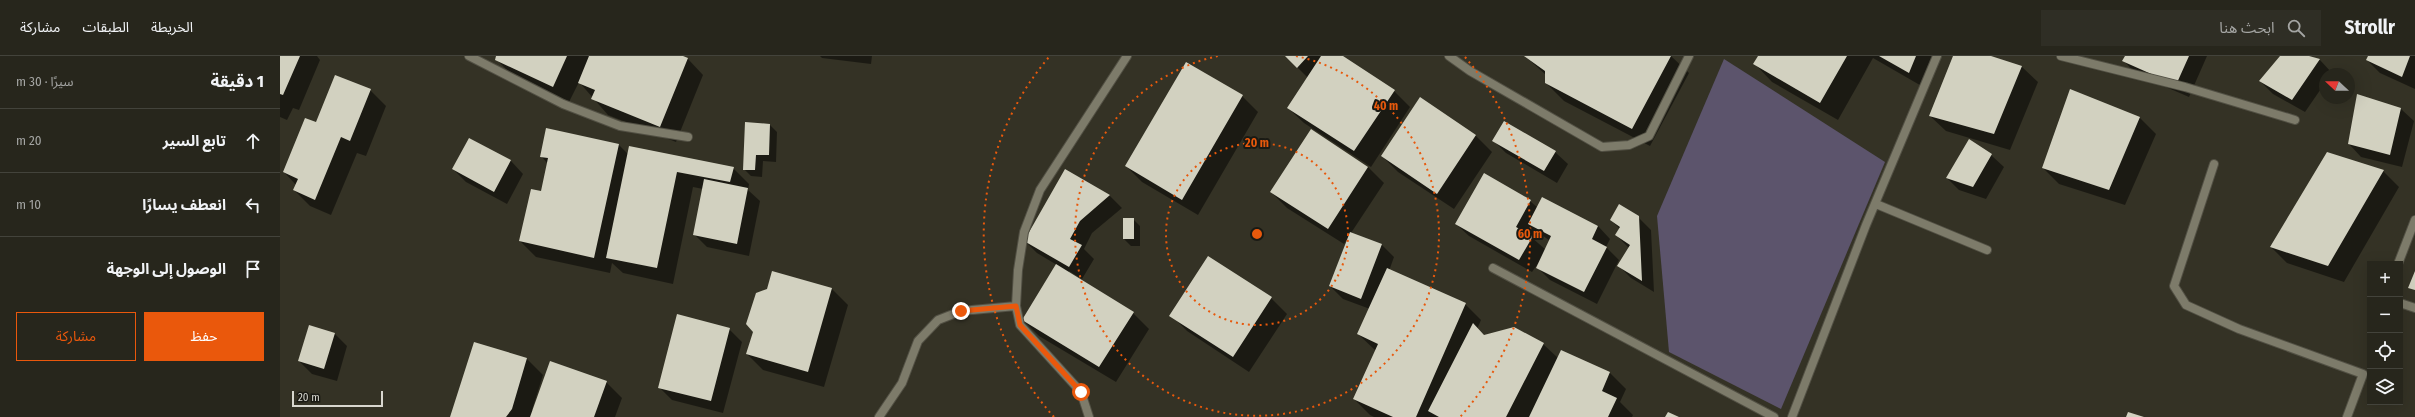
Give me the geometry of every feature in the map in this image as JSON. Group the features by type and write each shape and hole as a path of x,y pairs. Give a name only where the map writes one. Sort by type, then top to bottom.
{"street":[{"path":"469,56 563,104 620,126 688,137"},
{"path":"1089,417 1081,392 1020,325 1016,306 1018,270 1024,232 1040,190 1127,56"},
{"path":"1449,56 1470,71 1602,147 1629,145 1649,136 1689,56"},
{"path":"1792,417 1866,225 1938,56"},
{"path":"2061,56 2185,87 2295,120"},
{"path":"2214,164 2174,286 2186,305 2239,329 2363,374 2347,417"},
{"path":"1876,204 1987,250"},
{"path":"2399,261 2415,220"},
{"path":"1493,268 1774,417"},
{"path":"2403,304 2415,308"},
{"path":"879,417 902,383 918,341 938,320 961,311 1016,306"}],"shaded area":[{"path":"1724,59 1885,162 1781,409 1669,352 1657,216"}],"building":[{"path":"280,56 300,56 283,95 280,94"},
{"path":"496,56 567,56 553,87 495,60"},
{"path":"589,56 683,56 688,58 660,127 591,99 595,90 578,83"},
{"path":"1285,56 1308,56 1297,68"},
{"path":"1321,56 1343,56 1395,90 1354,151 1287,108"},
{"path":"1524,56 1671,56 1632,129 1545,83 1545,71"},
{"path":"1758,56 1847,56 1820,103 1753,64"},
{"path":"1879,56 1916,56 1909,73"},
{"path":"1953,56 1991,56 2022,66 1994,134 1929,116"},
{"path":"2125,56 2189,56 2176,85 2122,61"},
{"path":"2280,56 2309,56 2320,59 2292,100 2259,81"},
{"path":"2368,56 2410,56 2402,77 2366,60"},
{"path":"1186,62 1243,95 1182,200 1125,166"},
{"path":"335,75 371,89 350,141 341,137 315,200 293,190 298,179 283,172 305,118 316,122"},
{"path":"2070,89 2140,117 2109,190 2042,168"},
{"path":"2357,94 2401,108 2390,155 2348,144"},
{"path":"1420,97 1476,135 1437,194 1381,156"},
{"path":"1504,121 1556,151 1544,171 1492,141"},
{"path":"745,122 770,124 769,155 756,155 755,170 743,170"},
{"path":"546,128 619,144 594,258 519,241 531,189 541,191 548,158 540,157"},
{"path":"1311,129 1368,167 1328,229 1270,192"},
{"path":"469,138 511,160 494,192 452,169"},
{"path":"1969,139 1992,154 1973,187 1946,178"},
{"path":"629,146 734,167 730,182 677,172 657,268 606,258"},
{"path":"2327,152 2384,170 2328,266 2270,247"},
{"path":"1065,169 1110,195 1080,221 1070,239 1082,245 1069,267 1024,241"},
{"path":"1484,173 1531,200 1516,227 1533,236 1519,260 1455,224"},
{"path":"704,179 748,188 737,244 693,235"},
{"path":"1542,197 1598,226 1592,239 1607,247 1584,292 1536,268 1551,236 1528,224"},
{"path":"1619,204 1639,216 1642,281 1617,266 1630,245 1615,235 1620,227 1610,220"},
{"path":"1123,218 1134,218 1134,239 1123,239"},
{"path":"1350,232 1382,244 1361,299 1329,286"},
{"path":"1208,256 1272,297 1233,357 1169,316"},
{"path":"1056,264 1134,312 1099,367 1022,320"},
{"path":"1387,268 1466,303 1416,417 1393,417 1353,399 1378,344 1357,334"},
{"path":"772,271 832,288 808,372 746,354 753,332 746,324 756,293 767,289"},
{"path":"2415,271 2415,290 2408,288"},
{"path":"677,314 730,328 711,401 658,388"},
{"path":"1473,323 1484,335 1514,327 1544,343 1506,417 1439,417 1428,411"},
{"path":"309,325 335,333 324,369 298,361"},
{"path":"474,342 527,358 512,409 506,417 450,417"},
{"path":"1561,350 1610,372 1602,391 1617,398 1608,417 1529,417"},
{"path":"550,361 607,381 594,417 530,417"},
{"path":"1668,412 1679,417 1665,417"},
{"path":"2128,412 2144,417 2126,417"}],"route":[{"path":"961,311 1016,306 1020,325 1081,392"}]}
